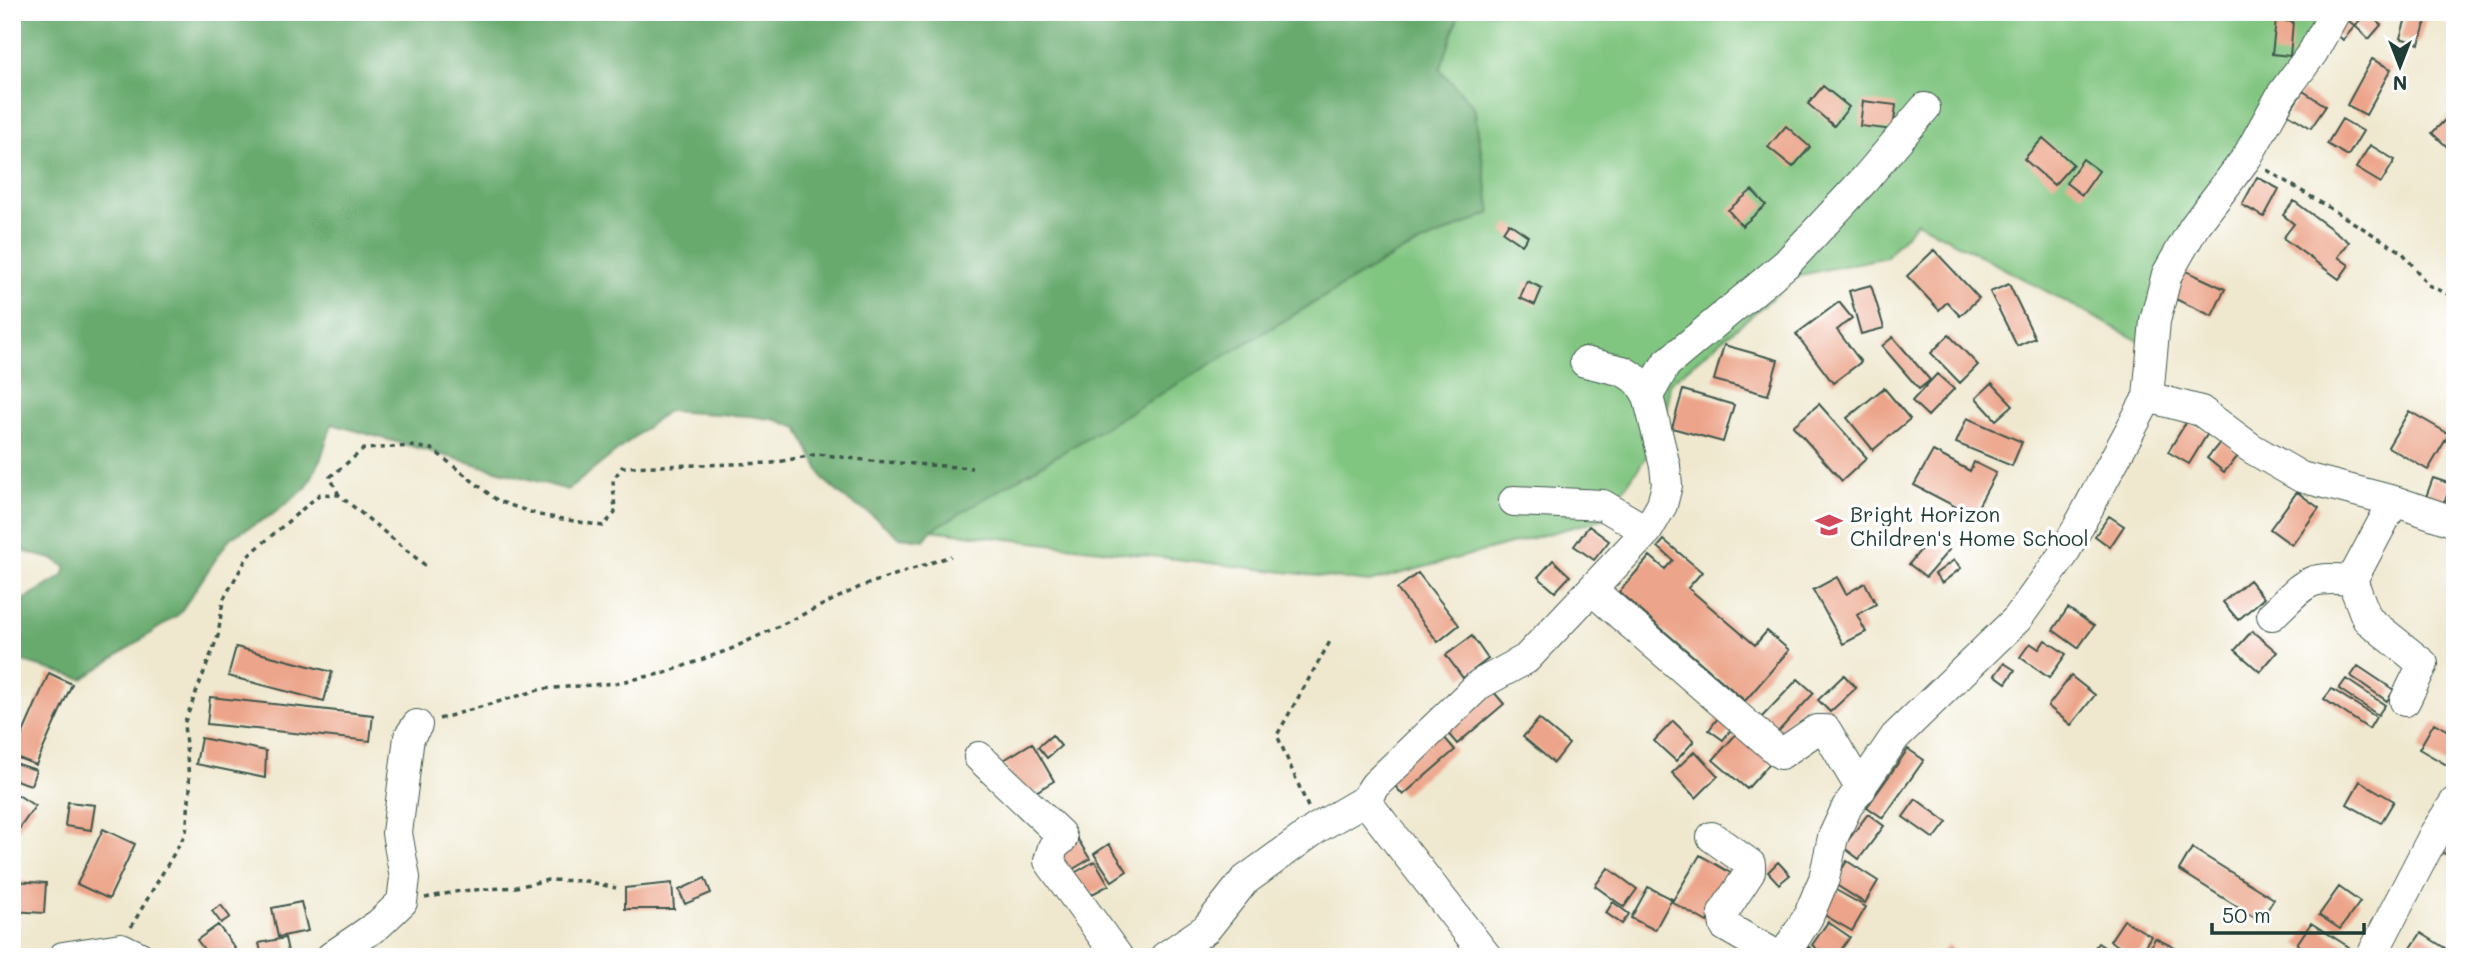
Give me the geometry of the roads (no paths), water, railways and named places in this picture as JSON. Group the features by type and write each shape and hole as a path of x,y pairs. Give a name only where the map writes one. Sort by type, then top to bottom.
{"street":[{"path":"1712,838 1750,864 1750,872 1723,913 1725,926 1781,957 1808,917 1824,879 1833,837 1847,807 1895,737 2017,619 2063,555 2148,397 2155,321 2167,274 2194,227 2247,157 2282,94 2314,51 2334,12"},
{"path":"1648,396 1666,364 1787,263 1865,179 1925,108"},
{"path":"1165,957 1206,929 1244,881 1317,828 1365,800 1375,785 1480,684 1519,665 1647,531 1662,505 1667,485 1648,396 1639,381 1623,371 1585,362"},
{"path":"2148,397 2201,411 2251,447 2301,477 2393,501 2455,522"},
{"path":"1514,501 1604,505 1647,531"},
{"path":"2393,501 2352,580 2367,619 2423,664 2405,701"},
{"path":"2273,615 2306,582 2315,578 2352,580"},
{"path":"1592,590 1780,754 1816,730 1826,730 1861,789"},
{"path":"331,957 379,924 402,902 405,878 397,833 409,737 417,725"},
{"path":"979,757 1060,834 1062,839 1053,847 1049,861 1118,957"},
{"path":"1365,800 1487,957"},
{"path":"2371,957 2435,833 2455,802"},
{"path":"63,957 131,953"}],"place":[{"name":"Bright Horizon Children's Home School","path":"1829,525"}]}
